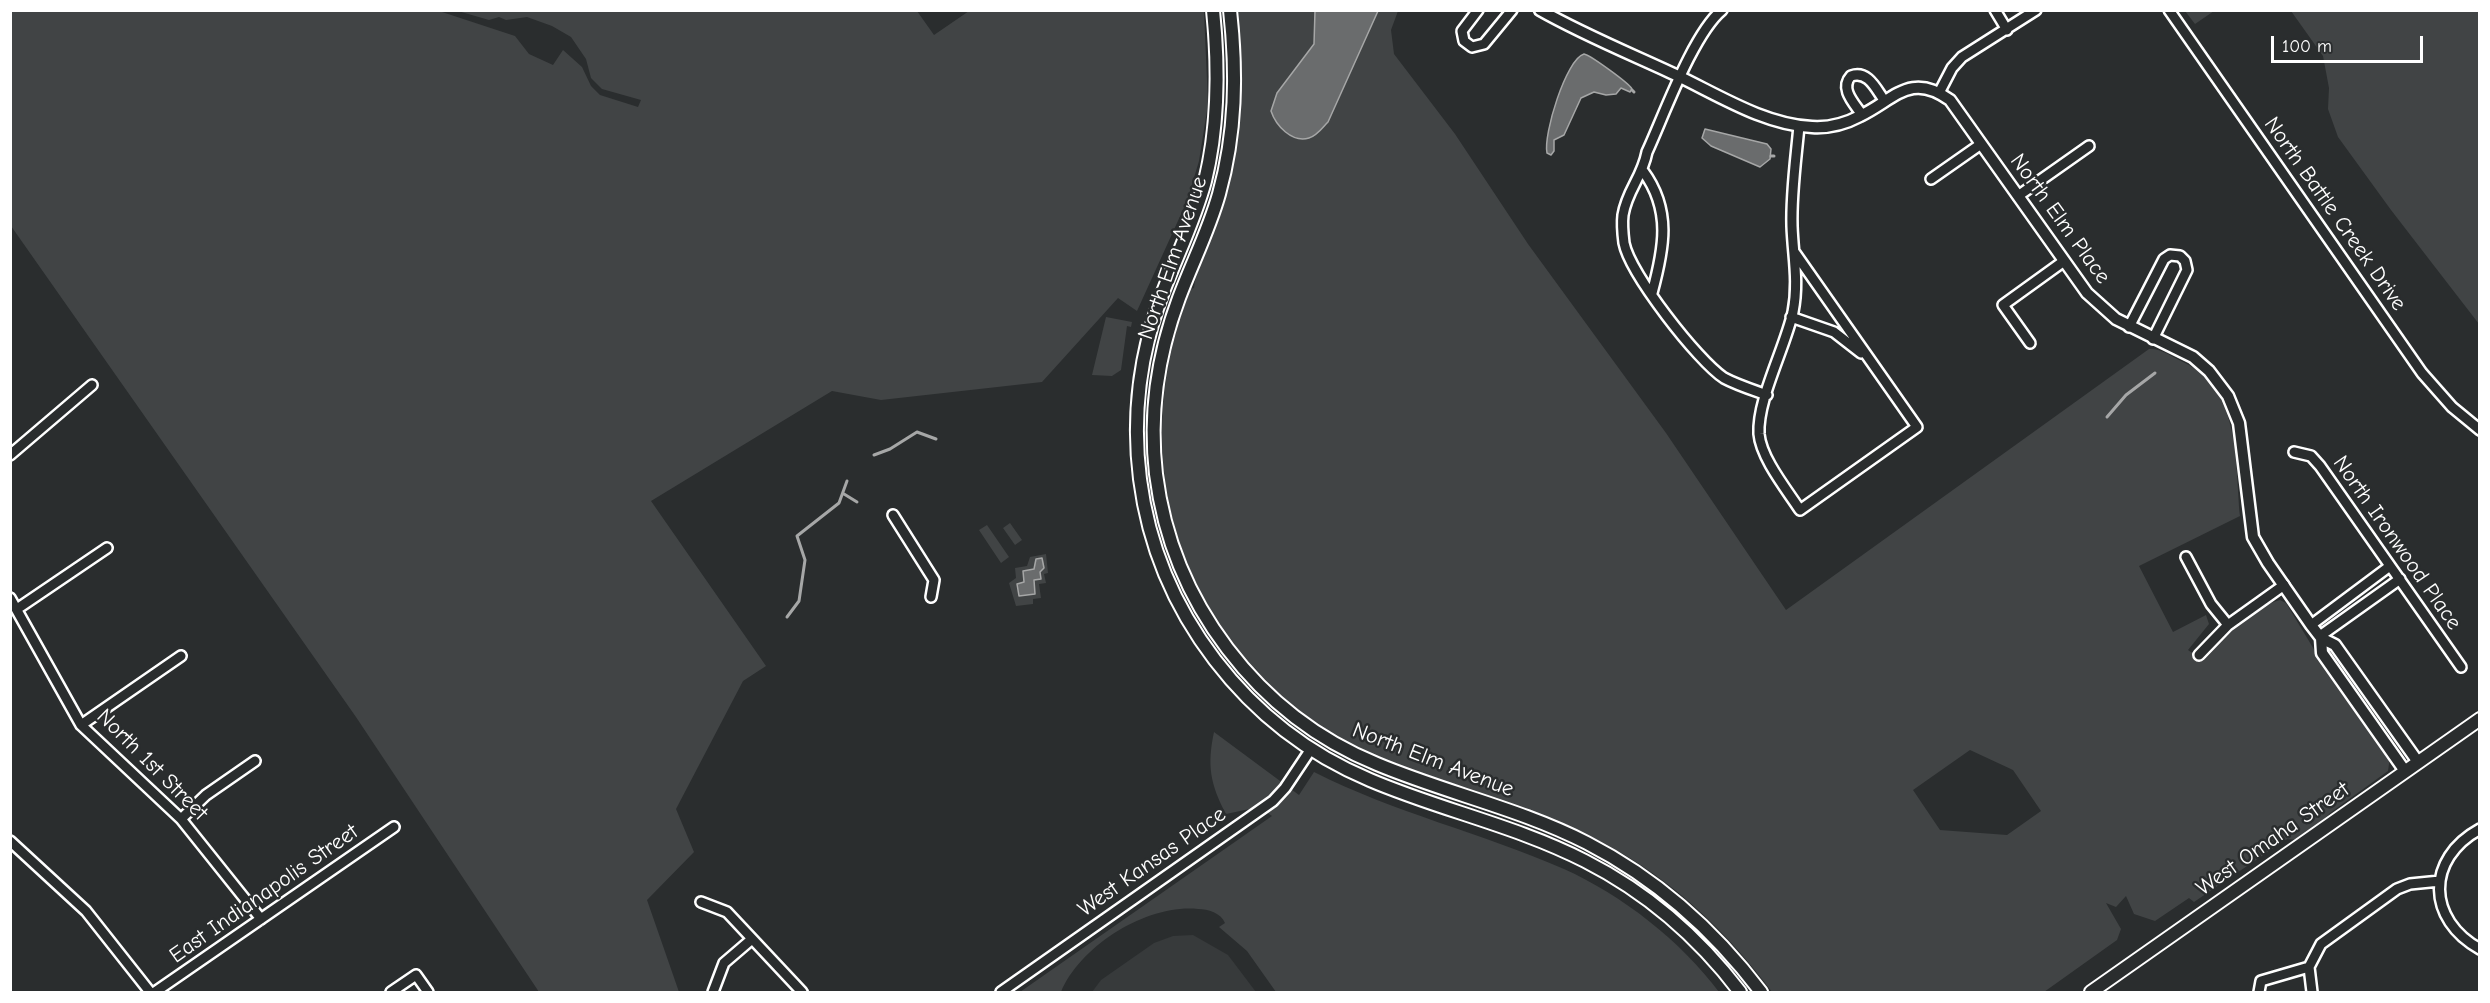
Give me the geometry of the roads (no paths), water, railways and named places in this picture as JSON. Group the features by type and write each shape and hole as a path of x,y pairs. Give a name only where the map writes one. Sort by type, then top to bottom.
{"main road":[{"name":"North Elm Avenue","path":"1213,10 1218,92 1211,153 1196,211 1150,330 1138,394 1137,436 1141,488 1151,535 1167,579 1197,635 1220,667 1263,713 1311,749 1365,778 1557,847 1613,876 1688,934 1740,993"},
{"name":"North Elm Avenue","path":"1230,10 1235,72 1232,135 1226,166 1208,226 1168,330 1155,396 1154,432 1157,482 1163,514 1182,572 1208,621 1243,668 1279,704 1320,735 1373,763 1560,831 1613,857 1647,879 1688,912 1731,955 1761,993"},
{"path":"1138,394 1155,396"},
{"path":"1167,579 1182,572"},
{"name":"West Omaha Street","path":"2091,993 2480,719"},
{"path":"1311,749 1320,735"}],"street":[{"path":"1478,10 1462,31 1464,41 1472,47 1484,44 1512,10"},
{"path":"1540,10 1760,114 1799,126 1833,125 1862,116 1893,93 1910,89 1939,93 1952,68 1962,57 2036,10"},
{"path":"1722,10 1705,29 1647,152 1643,171 1630,190 1623,216 1624,244 1636,271 1704,362 1725,378 1767,395"},
{"path":"1995,10 2007,30"},
{"name":"North Battle Creek Drive","path":"2169,10 2422,373 2446,402 2480,430"},
{"path":"1862,116 1847,90 1846,82 1851,76 1860,74 1867,77 1884,100"},
{"name":"North Elm Place","path":"1939,93 1950,100 2096,303 2129,327 2182,350 2201,364 2233,405 2240,423 2253,537 2311,625 2320,637 2335,645 2418,762"},
{"path":"1795,253 1917,427 1800,510 1760,444 1760,420 1791,317 1797,272 1792,226 1799,126"},
{"path":"1932,179 1981,144"},
{"path":"2018,196 2089,146"},
{"path":"1643,171 1654,186 1661,208 1663,251 1652,293"},
{"path":"2129,327 2164,259 2170,255 2180,256 2185,261 2187,270 2153,339"},
{"path":"2030,343 2003,305 2064,261"},
{"path":"1791,317 1834,332 1870,360"},
{"path":"10,455 92,385"},
{"name":"North Ironwood Place","path":"2294,452 2311,456 2319,465 2461,667"},
{"path":"893,515 934,580 931,597"},
{"path":"17,609 107,548"},
{"path":"2186,557 2211,603 2228,625"},
{"path":"2311,625 2390,566"},
{"path":"2320,637 2400,579"},
{"path":"2199,655 2228,625 2284,585"},
{"name":"North 1st Street","path":"10,598 81,724 181,819 261,919"},
{"name":"North Elm Place","path":"2320,637 2322,653 2405,771"},
{"path":"81,724 181,656"},
{"name":"West Kansas Place","path":"1000,993 1273,801 1285,788 1311,749"},
{"path":"181,819 206,795 255,761"},
{"name":"East Indianapolis Street","path":"155,993 394,827"},
{"path":"2480,829 2463,838 2448,855 2440,879 2439,900 2447,921 2461,939 2480,950"},
{"path":"10,841 86,911 150,993"},
{"path":"2312,993 2309,967 2321,944 2397,889 2410,884 2440,879"},
{"path":"701,902 727,912 802,993"},
{"path":"713,993 724,963 752,939"},
{"path":"2259,993 2261,981 2309,967"},
{"path":"391,993 416,975 428,993"}],"waterway":[{"path":"2107,417 2126,395 2155,373"},
{"path":"874,455 890,449 917,432 936,439"},
{"path":"787,617 799,601 805,560 797,536 839,503 847,481"},
{"path":"844,494 857,502"}]}
